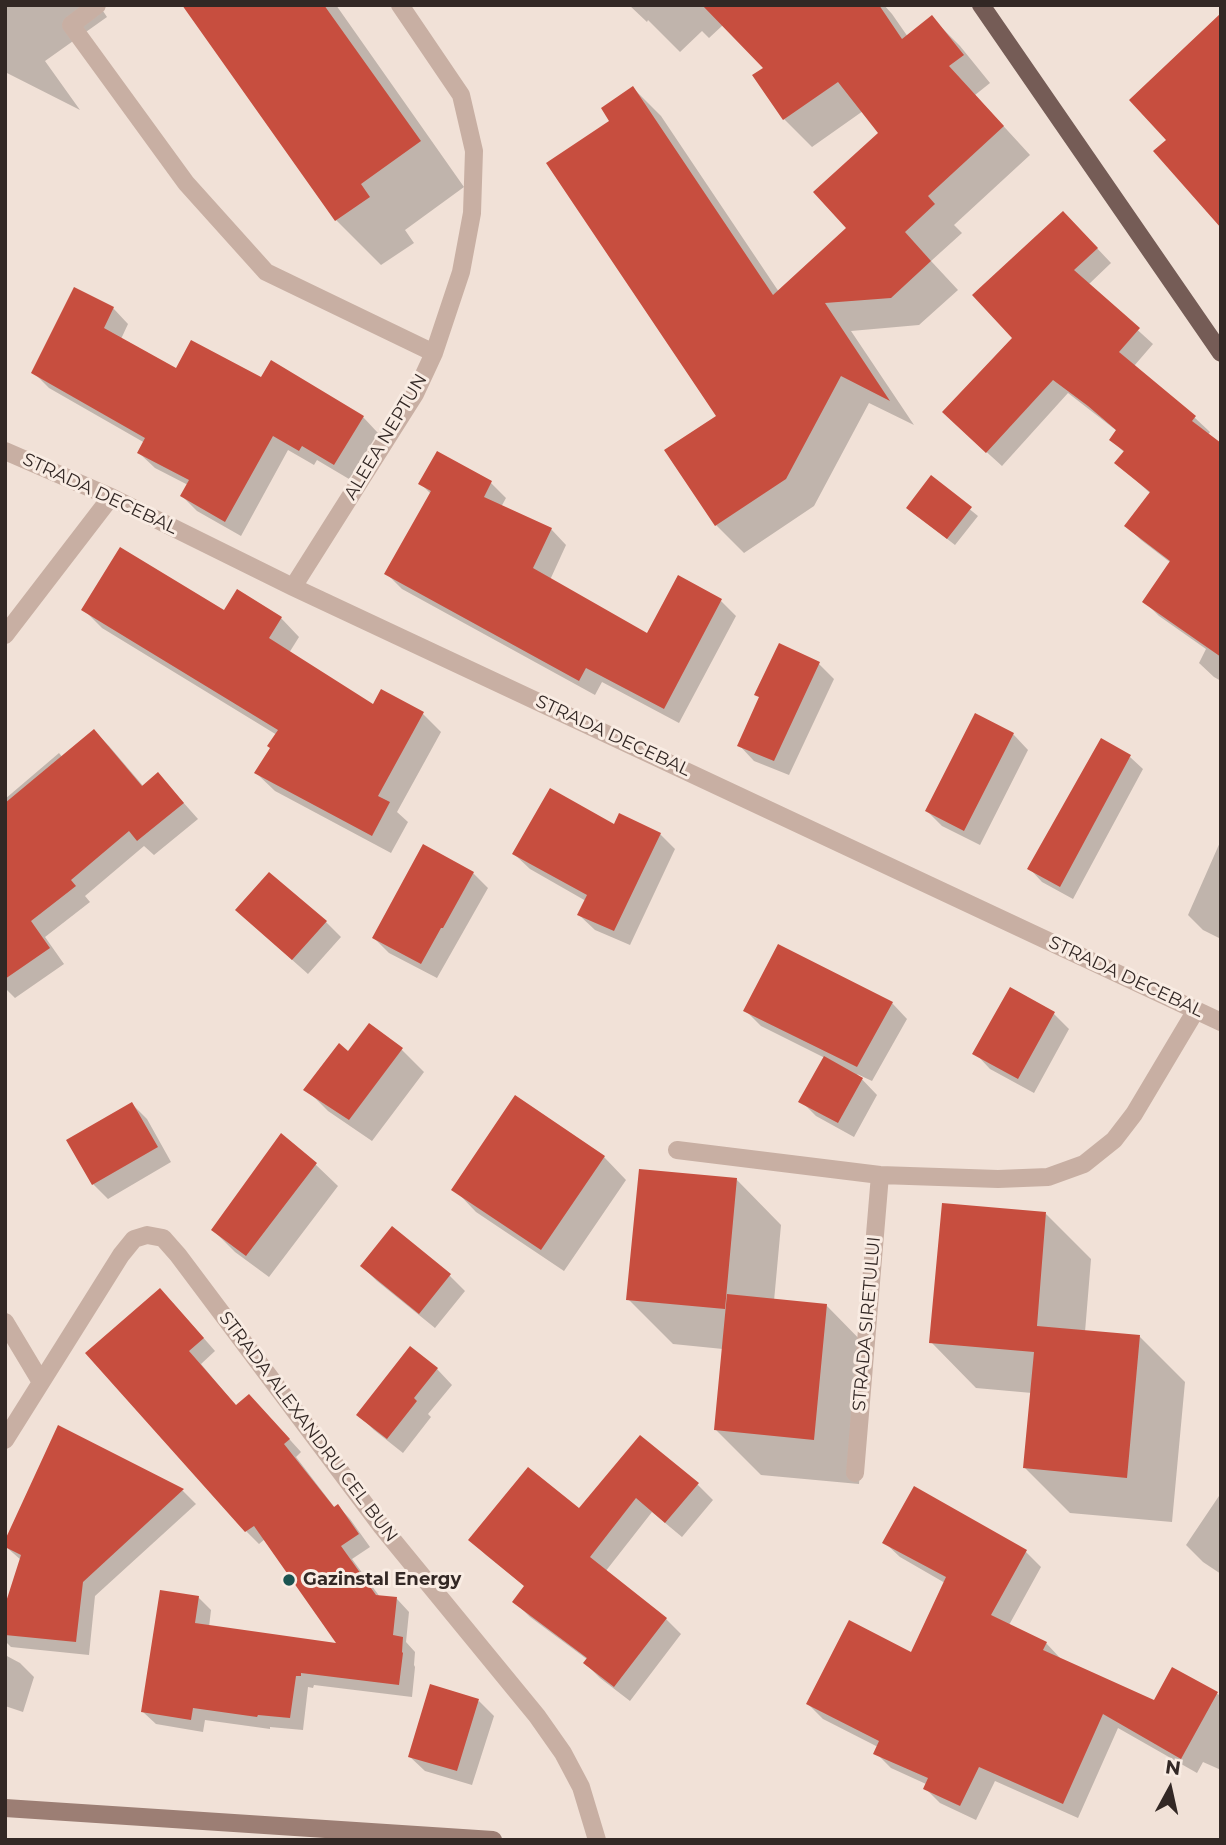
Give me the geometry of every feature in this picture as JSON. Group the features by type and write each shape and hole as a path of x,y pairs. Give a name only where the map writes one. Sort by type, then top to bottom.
{"main road":[{"path":"982,5 1221,353"},
{"path":"5,1808 493,1840"}],"street":[{"path":"97,5 71,25 186,183 266,272 434,353"},
{"name":"ALEEA NEPTUN","path":"293,587 415,394 434,353 461,272 472,214 474,151 461,94 400,5"},
{"name":"STRADA DECEBAL","path":"5,451 111,497 293,587 1221,1021"},
{"path":"5,635 111,497"},
{"path":"677,1150 880,1175 1048,1177 1084,1164 1114,1140 1134,1114 1196,1010"},
{"name":"STRADA SIRETULUI","path":"855,1473 880,1175"},
{"name":"STRADA ALEXANDRU CEL BUN","path":"41,1382 121,1255 134,1239 147,1235 163,1238 382,1527 537,1716 581,1787 597,1840"},
{"path":"5,1322 41,1382 5,1440"}],"building":[{"path":"182,5 324,5 421,141 361,184 370,197 335,221"},
{"path":"702,5 879,5 902,39 932,15 964,55 949,66 1004,126 928,196 935,204 905,232 931,261 891,298 825,303 890,401 841,376 786,479 715,526 664,450 716,416 546,163 609,121 601,108 633,86 773,295 846,228 813,192 878,133 838,82 783,120 752,75 763,68"},
{"path":"1221,13 1221,228 1153,151 1166,140 1129,100"},
{"path":"1063,211 1098,248 1074,270 1140,328 1119,352 1196,416 1192,421 1221,443 1221,657 1142,602 1170,561 1124,526 1150,492 1114,463 1124,451 1109,440 1116,430 1053,380 986,453 942,412 1012,338 972,295"},
{"path":"74,287 114,307 104,328 176,368 191,340 261,377 271,360 364,416 334,465 302,446 299,451 273,436 225,522 180,496 189,480 137,453 145,438 31,373"},
{"path":"437,451 492,481 484,497 552,528 533,568 647,633 678,575 722,599 664,709 586,668 579,681 384,574 431,491 418,484"},
{"path":"931,475 972,507 947,539 906,508"},
{"path":"120,547 224,610 237,589 282,617 269,638 373,704 381,689 424,712 378,796 390,802 372,836 254,773 278,730 81,610"},
{"path":"779,643 820,662 774,761 737,746 759,697 754,695"},
{"path":"975,713 1014,733 964,831 925,811"},
{"path":"94,729 142,786 158,772 184,803 137,841 129,831 71,880 76,886 31,921 50,948 5,979 5,803"},
{"path":"1101,738 1131,755 1060,887 1027,869"},
{"path":"550,788 614,824 619,813 661,833 614,931 577,915 587,895 512,854"},
{"path":"423,844 474,872 421,964 372,938"},
{"path":"269,872 327,921 292,960 235,910"},
{"path":"778,944 893,1002 857,1067 743,1011"},
{"path":"1010,987 1055,1012 1018,1079 972,1054"},
{"path":"369,1023 403,1048 349,1120 303,1090 339,1043 348,1051"},
{"path":"824,1056 863,1078 838,1123 798,1102"},
{"path":"515,1095 605,1156 541,1250 451,1190"},
{"path":"132,1102 158,1147 92,1185 66,1140"},
{"path":"281,1133 317,1163 246,1256 211,1230"},
{"path":"639,1169 737,1178 725,1309 626,1300"},
{"path":"942,1203 1046,1212 1037,1326 1140,1335 1127,1478 1023,1468 1034,1352 929,1343"},
{"path":"392,1226 451,1274 419,1314 360,1266"},
{"path":"160,1288 204,1338 189,1351 236,1405 249,1394 290,1439 284,1444 334,1507 338,1504 359,1534 341,1546 376,1595 397,1597 393,1635 403,1637 399,1685 301,1673 301,1676 296,1676 290,1718 257,1717 193,1708 191,1720 141,1712 160,1590 199,1596 195,1623 336,1643 254,1526 245,1532 85,1353"},
{"path":"727,1294 827,1304 814,1440 714,1430"},
{"path":"410,1346 438,1368 414,1398 417,1401 387,1439 356,1415"},
{"path":"58,1425 184,1489 83,1582 76,1642 5,1635 5,1605 21,1555 5,1547 5,1540"},
{"path":"640,1435 699,1483 665,1523 636,1498 590,1557 667,1618 614,1687 583,1663 587,1658 512,1602 524,1586 468,1540 528,1467 579,1508"},
{"path":"914,1486 1027,1550 991,1615 1047,1642 1043,1650 1154,1700 1172,1667 1218,1692 1181,1759 1103,1714 1063,1804 979,1767 960,1806 923,1789 928,1778 873,1754 879,1741 806,1704 849,1620 911,1652 946,1577 882,1543"},
{"path":"430,1684 479,1699 457,1771 408,1757"}],"place":[{"name":"Gazinstal Energy","path":"289,1580"}]}
